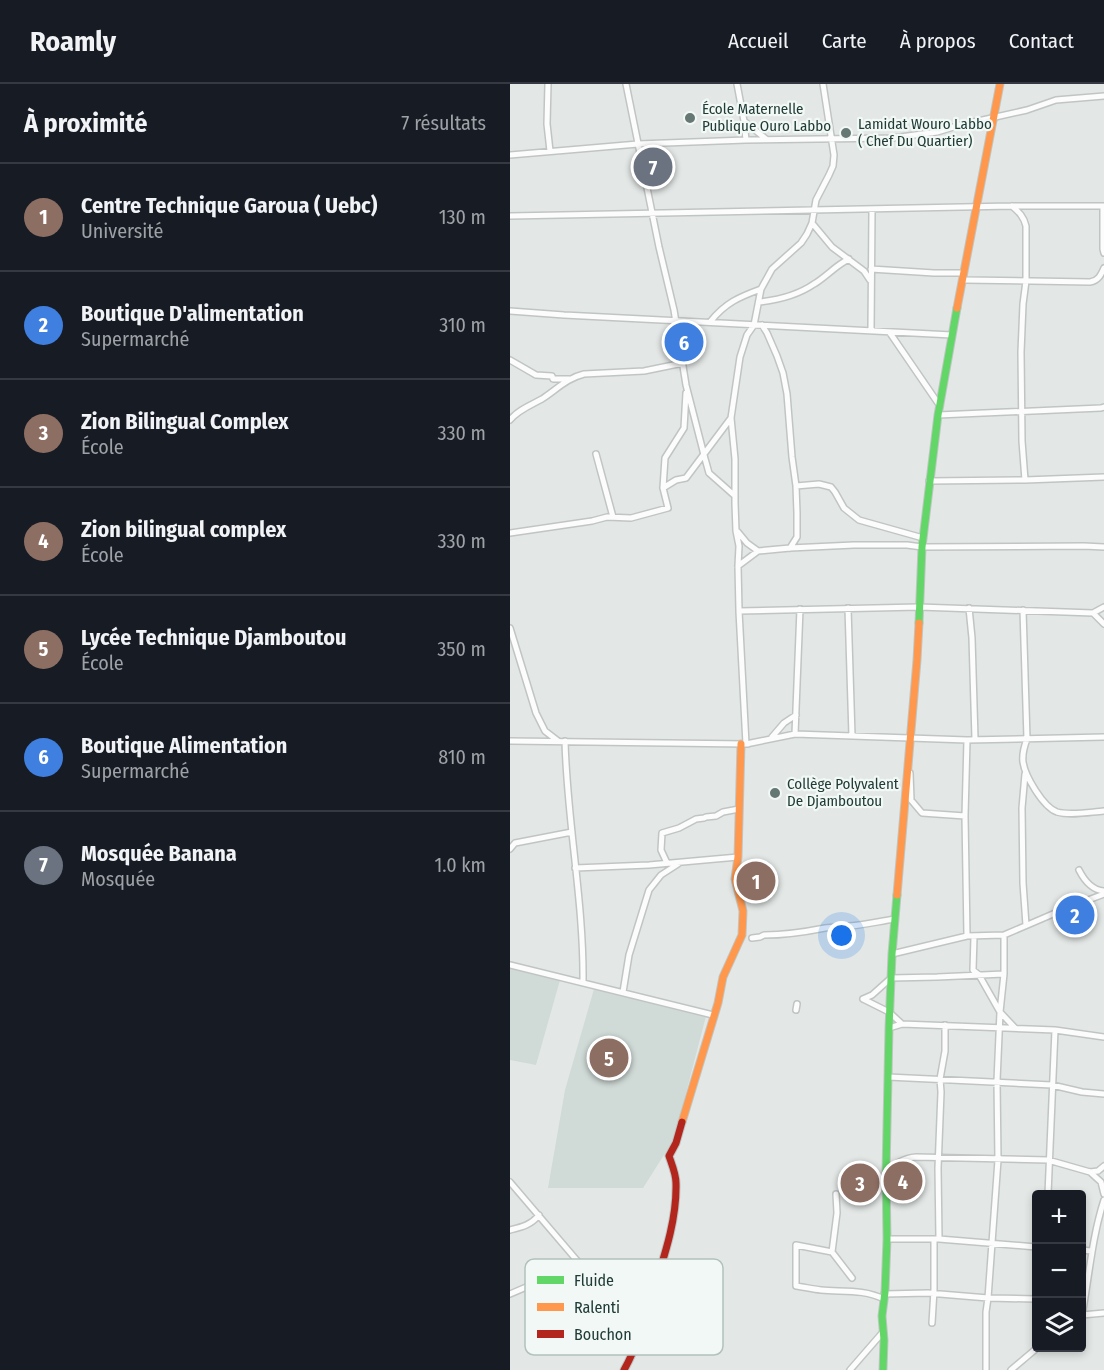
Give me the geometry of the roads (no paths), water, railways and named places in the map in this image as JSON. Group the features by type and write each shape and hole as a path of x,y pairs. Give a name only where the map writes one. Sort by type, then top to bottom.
{"street":[{"path":"548,84 547,117 550,151"},
{"path":"549,91 553,84"},
{"path":"626,84 676,320 686,385 704,455 709,473 735,495"},
{"path":"737,84 746,140"},
{"path":"664,1259 675,1204 676,1180 669,1156 676,1143 718,1003 723,977 742,935 743,911 735,879 743,744 739,546 736,531 735,459 731,418 740,357 753,325 761,289 772,269 801,243 812,223 819,194 833,166 833,140 823,84"},
{"path":"883,1370 888,1028 907,760 917,660 922,547 938,415 1000,84"},
{"path":"510,155 638,144 893,138 920,135 994,118 1056,100 1104,96"},
{"path":"744,121 767,140"},
{"path":"1012,206 1025,220 1026,226 1026,281 1022,328 1022,441 1025,480"},
{"path":"510,216 1103,206 1104,253"},
{"path":"872,210 872,331"},
{"path":"812,223 832,247 864,271 871,281"},
{"path":"759,302 775,300 814,285 849,259"},
{"path":"872,269 1026,281 1095,282 1104,268"},
{"path":"710,322 727,304 761,289"},
{"path":"510,311 952,335"},
{"path":"762,326 783,373 786,394 796,486 797,537 790,548"},
{"path":"890,333 940,406"},
{"path":"510,360 536,375 552,376 553,379 570,379"},
{"path":"510,420 520,411 575,376 644,371 683,363"},
{"path":"510,533 613,517 631,518 668,508 663,488 665,458 684,428 686,385"},
{"path":"938,415 1103,408"},
{"path":"663,488 676,480 686,478 731,418"},
{"path":"596,454 613,517"},
{"path":"929,481 1104,477"},
{"path":"796,486 819,484 831,487 844,508 859,520 923,538"},
{"path":"736,531 758,551"},
{"path":"797,537 807,547"},
{"path":"738,566 758,551 807,547 854,545 1104,547"},
{"path":"739,611 919,607 1093,613 1104,607"},
{"path":"848,608 852,736"},
{"path":"969,608 975,739"},
{"path":"795,733 800,609"},
{"path":"1023,610 1027,739 1023,749 1025,772 1022,808 1026,925"},
{"path":"1093,613 1104,624"},
{"path":"510,628 536,713 545,731 558,741"},
{"path":"772,737 784,723 796,715"},
{"path":"743,744 786,733 967,740 1104,737"},
{"path":"510,741 743,744 795,733"},
{"path":"966,936 967,740"},
{"path":"565,741 575,868 580,901 583,983"},
{"path":"907,760 912,800 922,813 965,816"},
{"path":"1025,772 1045,803 1055,811 1071,813 1104,811"},
{"path":"668,863 661,850 662,833 679,828 696,819 739,809"},
{"path":"510,849 515,843 572,832"},
{"path":"575,868 738,857"},
{"path":"623,992 630,955 649,890 661,875 681,862"},
{"path":"892,954 966,936 1004,934 1102,894 1086,882 1079,870"},
{"path":"752,938 879,923 887,918 895,919"},
{"path":"986,1370 986,1312 998,1160 997,1081 1004,974 1004,934"},
{"path":"974,936 974,970 1000,1012 1015,1028"},
{"path":"510,965 713,1015"},
{"path":"902,1024 889,1012 863,999 872,995 891,978 1004,974"},
{"path":"888,1028 902,1024 945,1025 1054,1030 1104,1037"},
{"path":"932,1323 937,1239 940,1079 945,1051 945,1025"},
{"path":"1048,1190 1054,1030"},
{"path":"888,1077 1052,1085 1104,1094"},
{"path":"941,1092 949,1080"},
{"path":"886,1173 907,1157 1048,1160 1090,1172 1098,1171 1104,1166"},
{"path":"1090,1172 1101,1182 1104,1194"},
{"path":"510,1182 576,1259"},
{"path":"832,1252 837,1214 836,1194"},
{"path":"1085,1298 1091,1251 1104,1200"},
{"path":"510,1230 529,1224 538,1215"},
{"path":"886,1239 937,1239 1032,1247"},
{"path":"852,1278 832,1252 796,1245 796,1286 875,1294 884,1297 934,1293 1032,1299"},
{"path":"1086,1250 1091,1251"},
{"path":"510,1294 525,1288"},
{"path":"1086,1315 1104,1313"},
{"path":"850,1370 883,1332"},
{"path":"1011,1370 1032,1351"},
{"path":"624,1370 632,1355"}],"place":[{"name":"École Maternelle Publique Ouro Labbo","path":"690,118"},
{"name":"Lamidat Wouro Labbo ( Chef Du Quartier)","path":"846,133"},
{"name":"Mosquée Banana","path":"653,167"},
{"name":"Boutique Alimentation","path":"684,342"},
{"name":"Collège Polyvalent De Djamboutou","path":"775,793"},
{"name":"Centre Technique Garoua ( Uebc)","path":"756,881"},
{"name":"Boutique D'alimentation","path":"1075,915"},
{"name":"Lycée Technique Djamboutou","path":"609,1058"},
{"name":"Zion bilingual complex","path":"903,1181"},
{"name":"Zion Bilingual Complex","path":"860,1183"}]}
